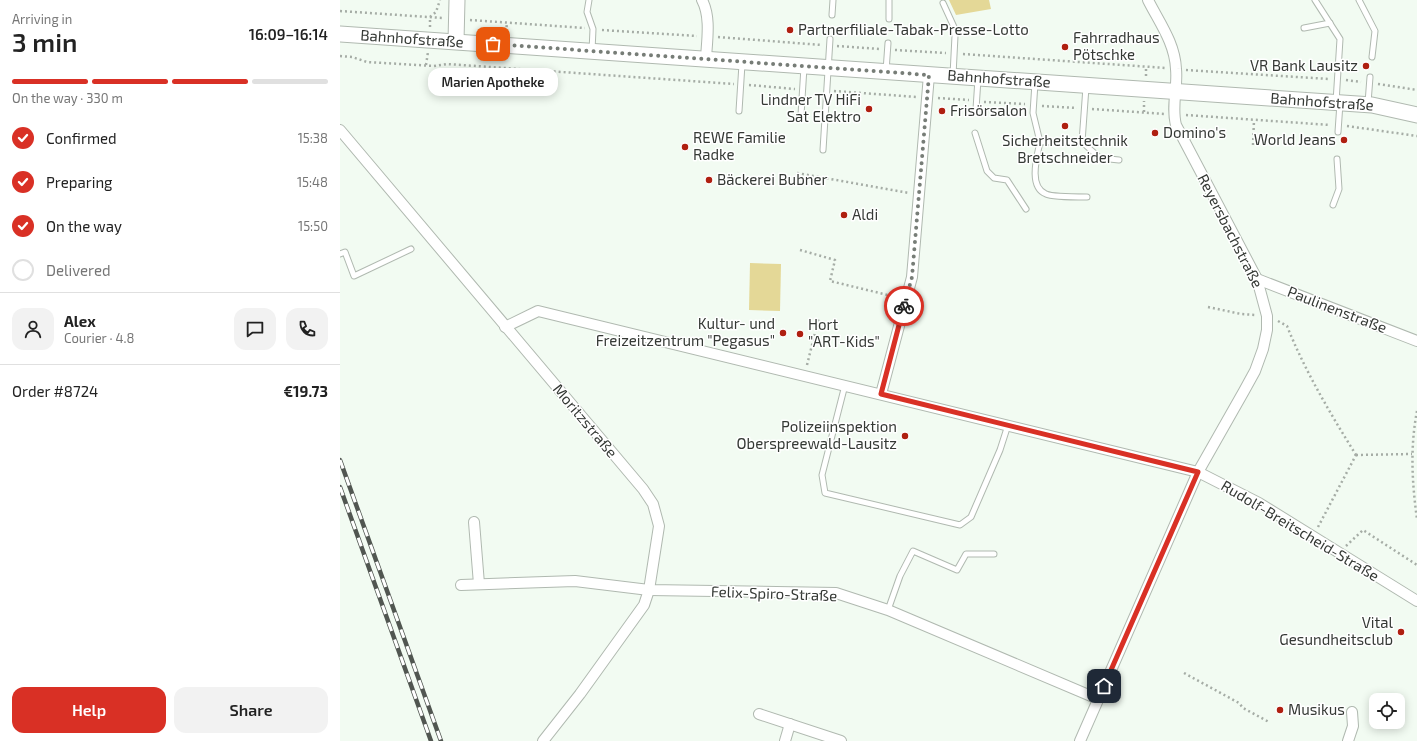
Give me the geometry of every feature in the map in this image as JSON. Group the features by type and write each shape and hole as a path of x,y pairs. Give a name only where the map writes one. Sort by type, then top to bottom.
{"main road":[{"path":"456,42 457,0"},
{"name":"Bahnhofstraße","path":"340,34 1368,104 1417,115"}],"street":[{"path":"702,0 706,7 706,58"},
{"name":"Reyersbachstraße","path":"1080,741 1198,472 1255,371 1263,349 1267,330 1267,316 1257,279 1176,125 1174,114 1176,69 1172,45 1148,0"},
{"path":"881,394 912,277 929,75"},
{"name":"Moritzstraße","path":"340,130 643,489 653,504 659,526 650,590 644,605 580,694 543,741"},
{"name":"Paulinenstraße","path":"1257,279 1417,341"},
{"name":"Rudolf-Breitscheid-Straße","path":"505,327 538,311 1198,472 1259,503 1417,601"},
{"path":"474,522 479,584"},
{"name":"Felix-Spiro-Straße","path":"461,585 575,581 650,590 836,594 888,610 1098,699"},
{"path":"1348,741 1353,726 1352,712"},
{"path":"759,714 841,741"},
{"path":"785,741 790,724"}],"lane":[{"path":"589,0 587,12 593,29 592,52"},
{"path":"832,15 833,0"},
{"path":"889,0 889,19"},
{"path":"1315,0 1340,39 1338,132"},
{"path":"1359,0 1375,32 1372,57"},
{"path":"943,2 954,27 953,76"},
{"path":"1304,28 1330,23"},
{"path":"823,150 830,39"},
{"path":"886,72 888,43"},
{"path":"739,111 742,62"},
{"path":"801,115 804,66"},
{"path":"1368,104 1370,77"},
{"path":"976,109 978,78"},
{"path":"1035,82 1033,113 1040,142 1034,170 1038,186 1046,194 1086,197"},
{"path":"1082,142 1086,86"},
{"path":"975,133 986,170 994,178 1007,180 1026,209"},
{"path":"1040,142 1082,142 1100,158 1119,160"},
{"path":"1333,205 1339,189 1336,159"},
{"path":"340,254 345,252 354,276 411,249"},
{"path":"845,385 822,475 825,494 960,525 971,518 1000,450 1008,425"},
{"path":"888,610 900,576 913,551 957,570 966,554 994,554"}],"path":[{"path":"430,17 436,12 440,0"},
{"path":"340,56 352,57 367,62 434,66 444,64 803,89"},
{"path":"1144,113 1145,89"},
{"path":"827,91 1338,125 1384,130 1417,136"},
{"path":"1253,145 1254,120"},
{"path":"797,173 918,195"},
{"path":"800,250 836,260 830,281 906,299"},
{"path":"1208,307 1241,314 1267,316 1287,326 1298,354 1323,401 1356,455"},
{"path":"805,376 819,317"},
{"path":"1417,411 1412,454 1413,484 1417,519"},
{"path":"1356,455 1412,454"},
{"path":"1313,537 1356,455"},
{"path":"1413,484 1417,486"},
{"path":"1339,553 1363,530 1417,565"},
{"path":"1184,673 1239,703 1243,708 1269,722"}],"shaded area":[{"path":"949,0 989,0 991,9 956,15"},
{"path":"750,263 781,264 780,311 749,310"}],"railway":[{"path":"340,460 441,741"},
{"path":"340,487 431,741"}],"way so far":[{"path":"493,44 929,75 912,277 904,306"}],"place":[{"name":"Partnerfiliale-Tabak-Presse-Lotto","path":"790,30"},
{"name":"Marien Apotheke","path":"493,44"},
{"name":"Fahrradhaus Pötschke","path":"1065,47"},
{"name":"VR Bank Lausitz","path":"1366,66"},
{"name":"Lindner TV HiFi Sat Elektro","path":"869,109"},
{"name":"Frisörsalon","path":"942,111"},
{"name":"Sicherheitstechnik Bretschneider","path":"1065,126"},
{"name":"Domino's","path":"1155,133"},
{"name":"World Jeans","path":"1344,140"},
{"name":"REWE Familie Radke","path":"685,147"},
{"name":"Bäckerei Bubner","path":"709,180"},
{"name":"Aldi","path":"844,215"},
{"name":"Kultur- und Freizeitzentrum \"Pegasus\"","path":"783,333"},
{"name":"Hort \"ART-Kids\"","path":"800,334"},
{"name":"Polizeiinspektion Oberspreewald-Lausitz","path":"905,436"},
{"name":"Vital Gesundheitsclub","path":"1401,632"},
{"name":"Musikus","path":"1280,710"}],"route":[{"path":"904,306 881,394 1198,472 1104,686"}]}
